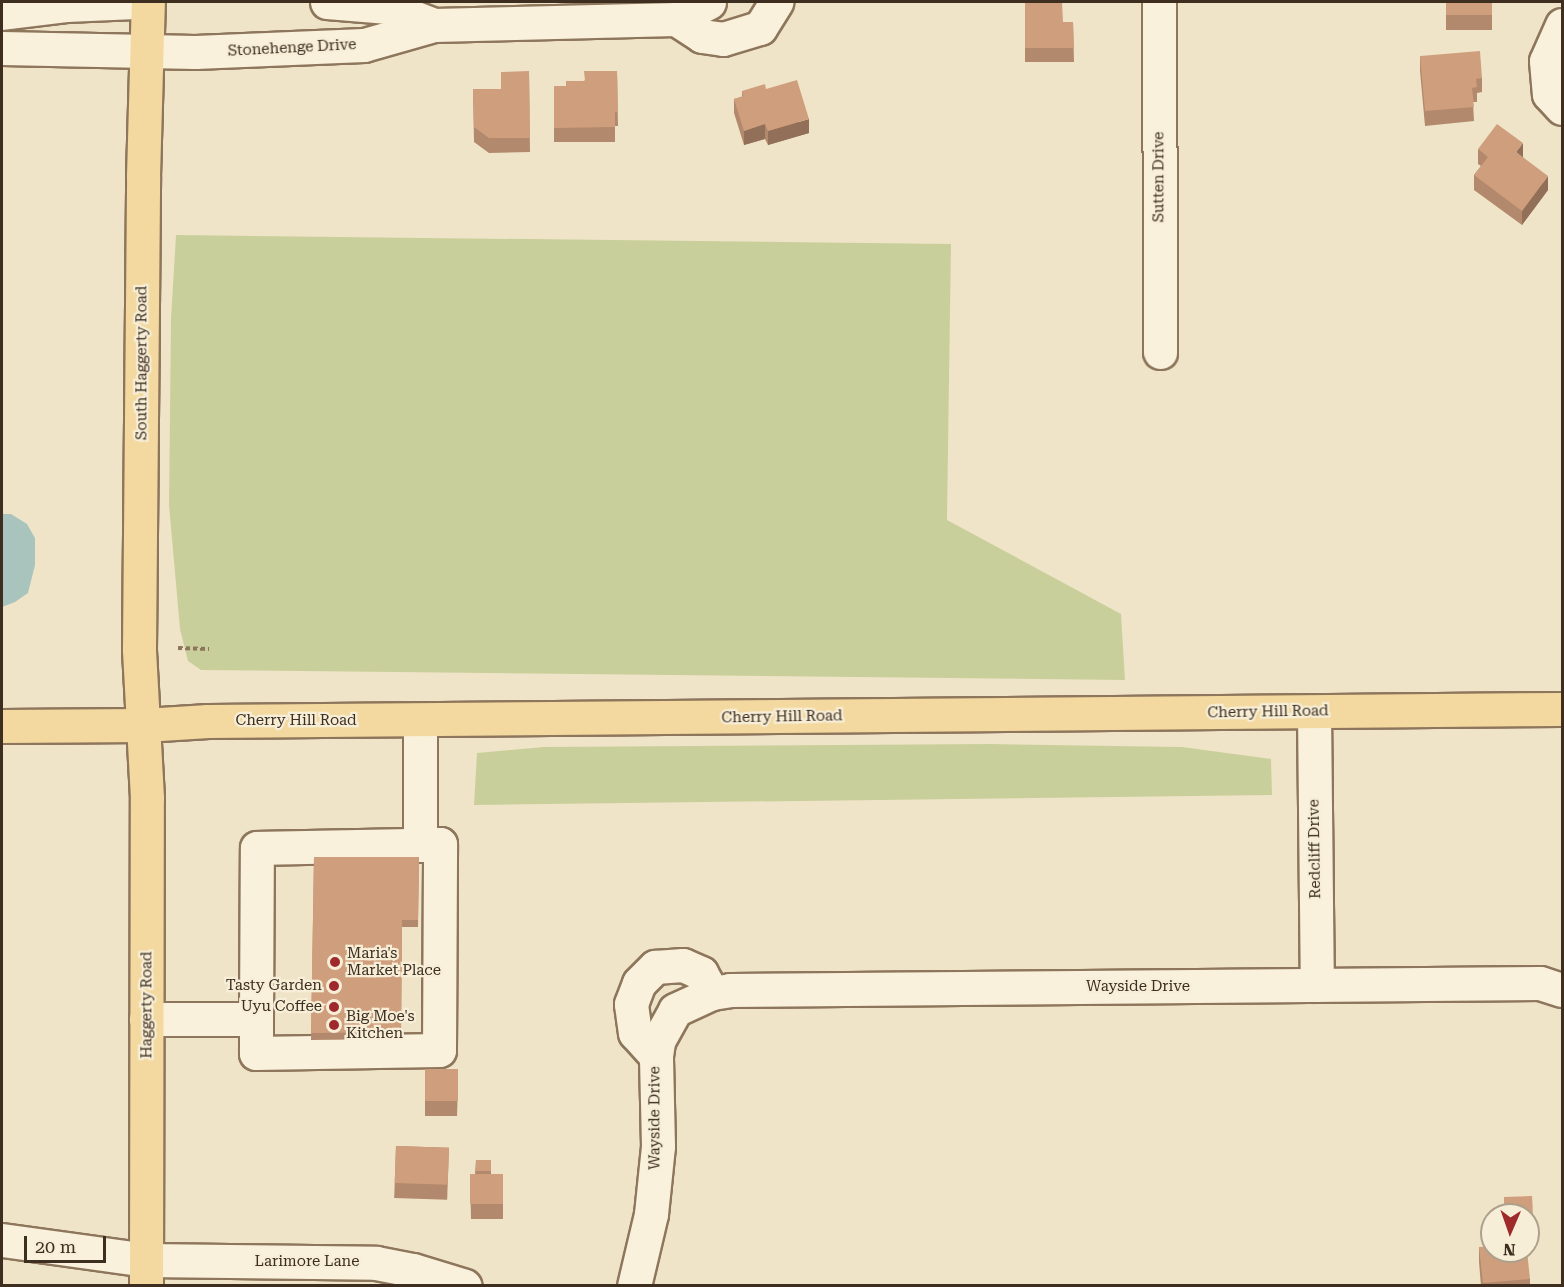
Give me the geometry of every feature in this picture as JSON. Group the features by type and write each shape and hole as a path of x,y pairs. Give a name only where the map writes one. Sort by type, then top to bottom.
{"main road":[{"name":"South Haggerty Road","path":"144,725 140,649 148,2"},
{"name":"Cherry Hill Road","path":"2,726 144,725 208,721 1563,709"},
{"name":"Haggerty Road","path":"144,725 146,1273"}],"street":[{"path":"2,13 66,5 135,2"},
{"name":"Stonehenge Drive","path":"327,2 388,7 434,25"},
{"name":"Stonehenge Drive","path":"2,48 195,52 364,45 434,25 676,19 710,2"},
{"path":"676,19 702,36 723,39 760,28 776,2"},
{"name":"Sutten Drive","path":"1158,2 1160,352"},
{"path":"1563,26 1546,61 1549,94 1563,108"},
{"name":"Redcliff Drive","path":"1314,712 1317,985"},
{"path":"420,720 420,845"},
{"path":"440,844 439,1050 256,1053 257,848 420,845 440,844"},
{"name":"Wayside Drive","path":"656,1056 635,1033 631,1004 639,983 655,967 683,965 701,973 712,993"},
{"name":"Wayside Drive","path":"634,1286 651,1214 658,1146 656,1056 663,1027 675,1010 712,993 730,990 1540,984 1563,990"},
{"path":"146,1019 256,1019"},
{"name":"Larimore Lane","path":"2,1240 146,1273 376,1263 456,1284"}],"path":[{"path":"178,648 209,649"}],"green space":[{"path":"176,235 951,244 947,520 1121,614 1125,680 201,670 188,661 180,629 169,505 171,319"},
{"path":"991,744 1182,747 1271,759 1272,795 474,805 477,753 544,747"}],"water":[{"path":"2,514 11,514 27,524 35,538 35,565 28,593 2,607"}],"building":[{"path":"1025,2 1062,2 1063,22 1073,22 1074,48 1025,48"},
{"path":"1446,2 1492,2 1492,15 1446,15"},
{"path":"1480,51 1482,78 1476,79 1477,87 1472,88 1474,107 1425,111 1420,56"},
{"path":"529,71 530,138 489,138 474,127 473,89 501,89 501,72"},
{"path":"584,71 617,71 618,112 615,112 615,127 554,128 554,86 566,86 566,81 585,81"},
{"path":"797,80 809,119 768,131 765,124 744,131 734,99 743,96 742,91 765,84 766,89"},
{"path":"1497,124 1523,143 1516,152 1548,176 1522,211 1474,175 1488,157 1478,149"},
{"path":"314,857 419,857 418,920 402,920 401,1032 311,1033"},
{"path":"425,1069 458,1069 458,1101 425,1101"},
{"path":"396,1146 449,1148 448,1185 395,1183"},
{"path":"476,1160 491,1160 491,1171 476,1171"},
{"path":"470,1174 503,1174 503,1204 470,1204"},
{"path":"1532,1196 1532,1203 1504,1203 1504,1197"},
{"path":"1481,1263 1528,1263 1530,1279 1483,1283"}],"place":[{"name":"Maria's Market Place","path":"335,962"},
{"name":"Tasty Garden","path":"334,986"},
{"name":"Uyu Coffee","path":"334,1007"},
{"name":"Big Moe's Kitchen","path":"334,1025"}]}
